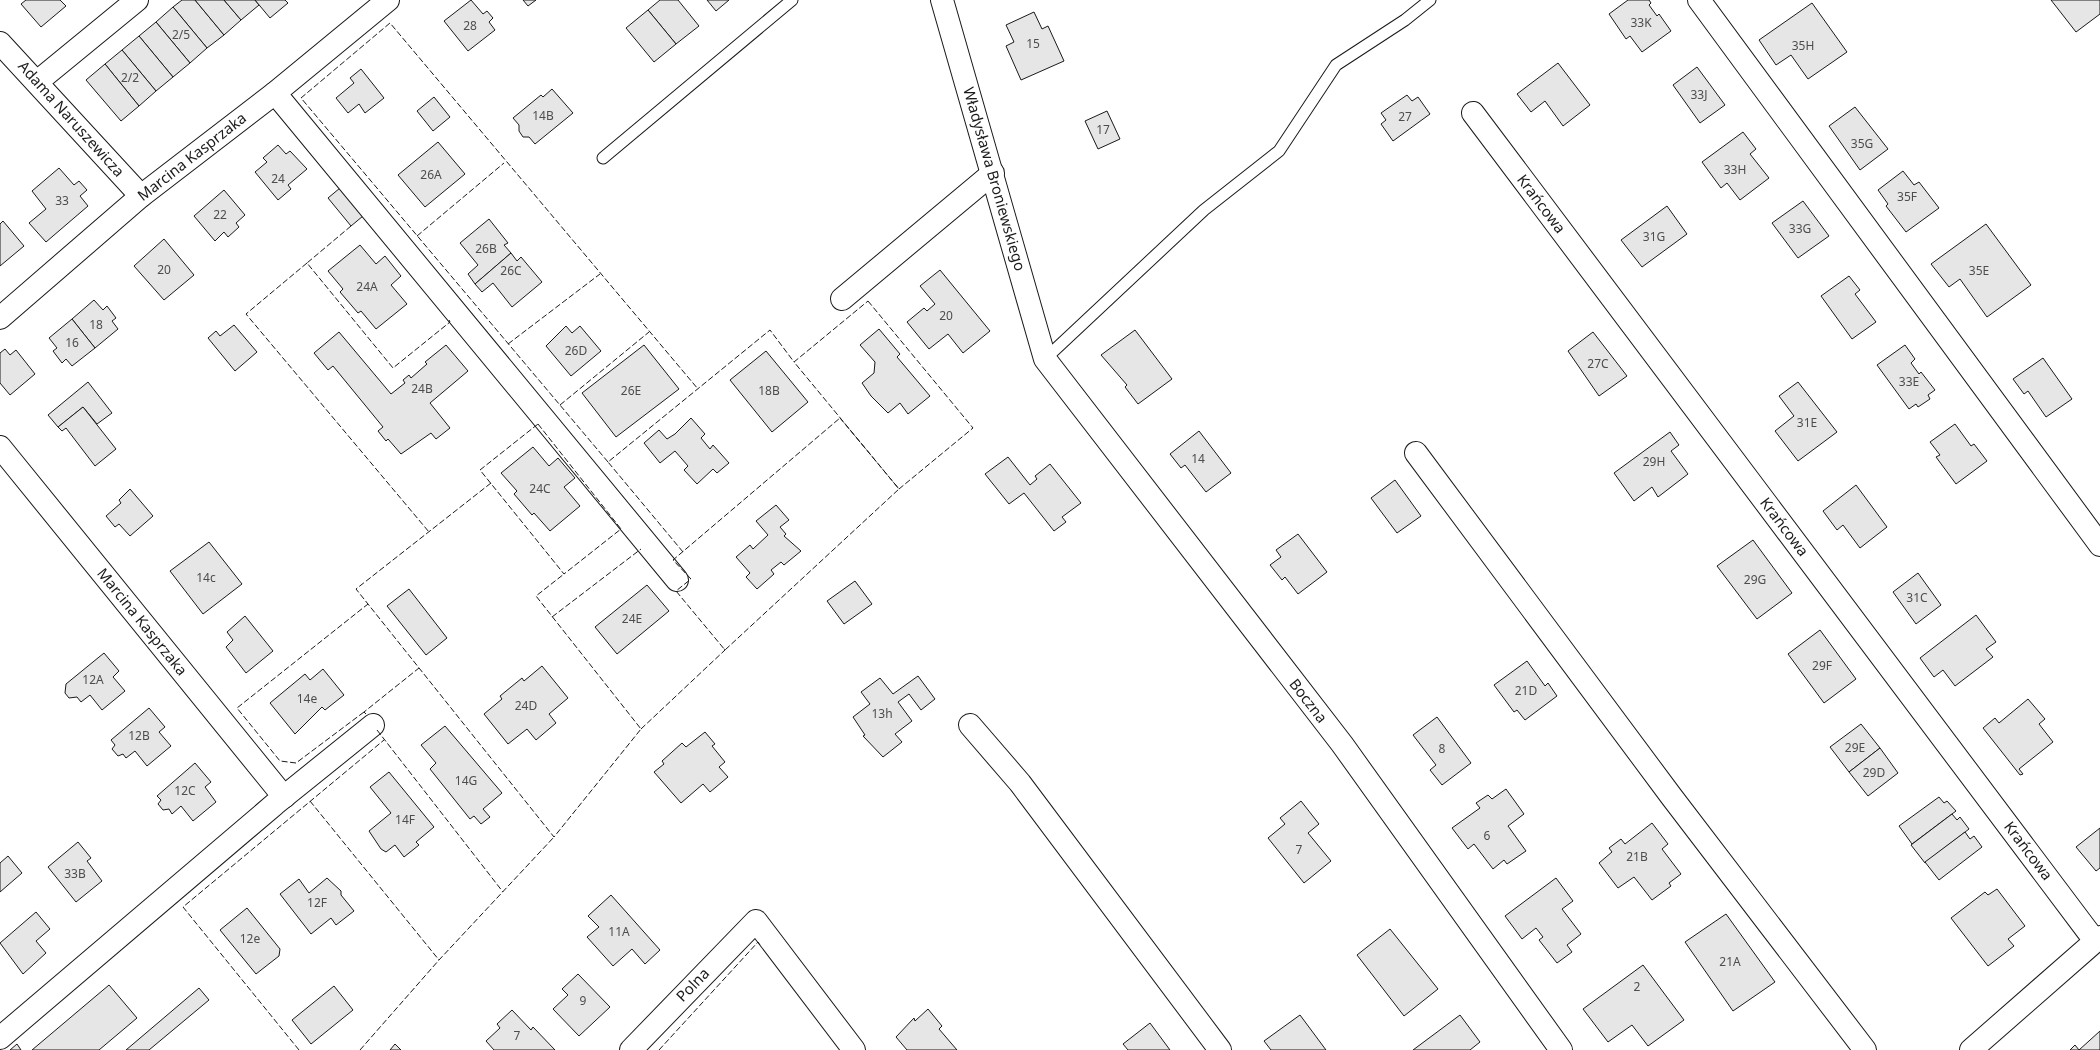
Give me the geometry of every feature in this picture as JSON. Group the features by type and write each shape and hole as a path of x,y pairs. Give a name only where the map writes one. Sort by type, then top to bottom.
{"street":[{"path":"37,82 137,0"},
{"name":"Marcina Kasprzaka","path":"0,318 141,196 275,93 388,0"},
{"name":"Władysława Broniewskiego","path":"942,0 1045,359"},
{"path":"1699,0 2100,546"},
{"name":"Adama Naruszewicza","path":"0,42 141,196"},
{"path":"275,93 677,580"},
{"name":"Krańcowa","path":"1473,114 2098,939 1973,1049"},
{"path":"842,299 993,173"},
{"name":"Boczna","path":"1045,359 1342,744 1561,1050"},
{"name":"Marcina Kasprzaka","path":"0,446 284,797"},
{"path":"1416,453 1671,796 1865,1050"},
{"path":"0,1038 284,797 374,725"},
{"path":"970,725 1020,783 1220,1050"},
{"name":"Polna","path":"630,1050 756,921 854,1050"}],"lane":[{"path":"603,158 792,0"},
{"path":"1045,359 1204,210 1279,151 1336,65 1404,20 1430,0"}],"building":[{"path":"26,0 60,0 66,6 41,27 21,4"},
{"path":"182,0 195,0 224,35 207,48 173,7"},
{"path":"195,0 224,0 241,20 224,35"},
{"path":"224,0 255,0 259,5 241,20"},
{"path":"255,0 285,0 288,3 270,18"},
{"path":"471,0 483,14 487,11 493,18 489,22 495,30 468,51 444,21"},
{"path":"523,0 536,0 528,6"},
{"path":"660,0 678,0 699,26 676,44 648,10"},
{"path":"707,0 729,0 716,11"},
{"path":"1628,0 1649,0 1651,3 1649,5 1657,16 1659,14 1671,31 1642,52 1630,36 1626,39 1609,14"},
{"path":"2051,0 2100,0 2100,14 2076,32"},
{"path":"1812,3 1847,52 1808,79 1791,55 1776,65 1759,40"},
{"path":"173,7 207,48 190,63 156,22"},
{"path":"648,10 676,44 654,62 626,28"},
{"path":"1034,12 1042,29 1048,26 1064,61 1021,80 1006,46 1014,42 1006,25"},
{"path":"156,22 190,63 173,77 139,36"},
{"path":"139,36 173,77 156,91 122,50"},
{"path":"122,50 156,91 139,106 105,64"},
{"path":"1558,63 1590,105 1563,126 1545,101 1531,112 1517,94"},
{"path":"105,64 139,106 121,121 86,80"},
{"path":"1697,67 1725,105 1700,123 1673,85"},
{"path":"361,69 384,98 365,113 359,104 348,113 336,98 354,83 350,78"},
{"path":"552,89 573,113 535,144 529,137 523,137 519,131 519,125 513,118 541,95 543,97"},
{"path":"1407,95 1412,101 1418,97 1430,114 1393,141 1381,124 1386,120 1381,113"},
{"path":"434,97 450,117 433,131 417,111"},
{"path":"1855,107 1888,149 1860,170 1829,126"},
{"path":"1107,111 1120,139 1098,149 1085,121"},
{"path":"1743,132 1756,149 1750,154 1769,178 1740,200 1727,183 1721,188 1702,162"},
{"path":"438,142 465,174 425,207 398,175"},
{"path":"278,145 286,154 290,151 307,169 288,185 291,189 278,200 255,172 267,162 263,158"},
{"path":"59,168 74,185 79,181 87,190 80,196 88,206 46,242 29,223 46,209 32,191"},
{"path":"1903,171 1914,185 1919,182 1939,208 1906,232 1886,206 1888,204 1878,190"},
{"path":"340,188 363,216 351,226 328,198"},
{"path":"224,190 245,215 236,223 239,227 228,237 224,232 215,241 194,216"},
{"path":"1803,201 1829,236 1798,258 1772,223"},
{"path":"1667,206 1687,234 1642,267 1621,240"},
{"path":"489,219 508,243 504,245 511,253 475,284 468,274 478,265 460,243"},
{"path":"3,221 24,246 0,266 0,224"},
{"path":"1986,224 2031,285 1987,317 1960,279 1949,287 1931,264"},
{"path":"164,239 194,275 164,300 134,266"},
{"path":"360,245 376,264 385,256 401,276 391,285 407,304 376,329 361,311 358,313 340,292 343,289 328,271"},
{"path":"511,253 517,261 521,257 542,282 512,307 493,283 482,292 475,284"},
{"path":"940,270 990,331 963,353 948,334 929,349 907,322 924,308 927,311 935,304 920,286"},
{"path":"1849,276 1860,290 1855,294 1876,322 1852,339 1821,296"},
{"path":"94,300 103,310 107,306 116,318 112,321 118,329 95,348 72,319"},
{"path":"72,319 95,348 72,366 66,359 62,363 53,351 57,348 49,338"},
{"path":"234,325 257,352 235,371 208,338 216,331 220,336"},
{"path":"566,326 572,333 580,326 601,351 571,376 546,346"},
{"path":"879,329 900,354 897,357 930,396 908,414 900,403 888,413 871,396 862,383 874,373 875,362 860,345"},
{"path":"1135,330 1172,379 1138,404 1125,387 1127,385 1101,355"},
{"path":"339,332 391,394 405,383 403,380 409,375 411,378 427,364 425,362 446,345 468,371 430,403 450,428 436,439 431,433 401,454 378,431 383,427 333,366 328,370 314,353"},
{"path":"1593,332 1627,376 1599,396 1568,351"},
{"path":"644,345 679,389 616,437 582,393"},
{"path":"1905,345 1915,359 1911,363 1935,390 1928,395 1930,399 1918,407 1916,404 1909,409 1877,365"},
{"path":"5,349 10,355 16,350 35,374 10,395 0,383 0,353"},
{"path":"766,351 808,402 772,432 730,380"},
{"path":"2043,358 2072,399 2046,417 2028,391 2024,394 2013,379"},
{"path":"88,382 112,413 97,424 83,407 58,427 48,415"},
{"path":"1798,382 1837,432 1798,461 1775,431 1794,416 1779,396"},
{"path":"83,407 116,449 95,466 66,428 62,431 58,427"},
{"path":"691,418 705,434 701,438 710,449 713,445 729,463 717,473 713,469 697,484 684,470 688,466 675,451 660,463 644,443 659,430 667,439 675,434"},
{"path":"1955,424 1971,446 1974,444 1987,461 1956,484 1936,457 1940,455 1930,442"},
{"path":"1199,431 1231,473 1206,492 1185,465 1181,468 1170,454"},
{"path":"1670,432 1679,445 1671,451 1688,474 1658,497 1652,487 1634,501 1614,473"},
{"path":"533,447 549,466 558,458 575,478 564,487 580,506 550,531 534,513 532,515 514,494 517,491 501,473"},
{"path":"1008,457 1030,485 1037,479 1035,476 1050,464 1081,503 1062,517 1066,522 1054,531 1024,493 1009,504 985,474"},
{"path":"1395,480 1421,516 1397,533 1371,498"},
{"path":"1856,485 1887,527 1860,548 1843,525 1837,530 1823,511"},
{"path":"130,489 153,516 130,536 119,524 115,527 106,516 121,503 119,500"},
{"path":"776,505 789,520 780,527 786,534 784,536 801,551 784,565 781,562 771,570 774,574 757,589 746,577 750,573 736,557 750,545 753,549 768,535 756,521"},
{"path":"1298,534 1327,572 1298,594 1285,577 1282,580 1270,565 1281,557 1276,550"},
{"path":"1753,540 1792,593 1757,619 1717,566"},
{"path":"209,542 242,584 203,614 170,571"},
{"path":"1918,573 1941,605 1916,624 1893,592"},
{"path":"855,581 872,604 844,624 827,601"},
{"path":"647,585 669,611 617,654 595,627"},
{"path":"409,589 447,638 426,655 387,606"},
{"path":"1976,615 1996,642 1986,649 1993,657 1955,686 1943,670 1934,677 1920,658"},
{"path":"245,616 273,651 246,673 226,647 233,640 227,632"},
{"path":"1820,630 1856,679 1824,703 1788,654"},
{"path":"104,653 119,671 113,677 125,691 102,710 90,695 81,702 77,697 69,698 65,693 66,684"},
{"path":"1527,661 1545,686 1548,683 1557,696 1525,720 1517,710 1514,712 1494,685"},
{"path":"542,666 568,698 549,714 556,723 536,740 527,729 508,744 484,714 502,699 500,696 522,678 524,681"},
{"path":"323,669 344,695 325,710 322,707 295,734 270,703 305,674 310,680"},
{"path":"918,676 935,699 921,710 909,694 898,702 912,721 895,734 902,742 883,757 863,736 865,735 853,717 870,704 861,692 880,678 893,694"},
{"path":"2028,699 2045,719 2039,724 2053,742 2019,769 2023,774 2020,775 1983,728 1995,718 1999,723"},
{"path":"149,708 165,727 159,732 171,746 147,766 135,751 126,758 123,754 118,756 112,749 115,745 111,740"},
{"path":"1437,717 1471,763 1442,785 1430,770 1436,765 1413,735"},
{"path":"1861,724 1880,748 1849,772 1830,747"},
{"path":"445,726 502,793 483,809 490,817 481,824 474,816 470,819 430,769 436,763 421,745"},
{"path":"705,732 715,744 712,746 725,762 719,767 728,777 710,792 703,784 681,803 654,772 664,764 662,761 682,743 686,747"},
{"path":"1880,748 1898,773 1868,796 1849,772"},
{"path":"195,763 211,782 205,787 216,802 193,821 181,806 172,814 169,809 163,810 158,804 161,800 157,796"},
{"path":"389,772 434,827 416,842 419,845 404,857 395,845 386,852 381,849 369,831 391,813 370,787"},
{"path":"1506,789 1524,814 1508,826 1526,851 1507,864 1504,860 1493,869 1474,844 1468,849 1452,828 1480,808 1476,803 1488,795 1492,799"},
{"path":"1939,797 1944,803 1947,801 1956,811 1912,844 1899,826"},
{"path":"1301,801 1319,824 1308,833 1331,861 1304,883 1268,838 1285,824 1280,818"},
{"path":"1952,814 1957,820 1960,817 1969,829 1925,863 1911,845"},
{"path":"1652,823 1668,844 1662,849 1681,874 1669,883 1671,886 1652,900 1634,877 1618,888 1599,863 1612,852 1609,848 1621,839 1625,844"},
{"path":"2100,828 2100,868 2096,871 2076,847"},
{"path":"1965,832 1970,839 1974,836 1982,847 1939,880 1925,862"},
{"path":"78,842 91,858 87,861 102,881 76,902 48,867"},
{"path":"8,856 22,873 0,892 0,863"},
{"path":"327,878 341,891 341,895 354,911 336,925 331,918 311,934 280,894 299,879 309,893"},
{"path":"1556,878 1573,901 1562,909 1581,934 1567,945 1572,952 1557,963 1539,940 1543,937 1536,928 1522,939 1505,916"},
{"path":"1997,889 2025,926 2008,939 2014,946 1988,966 1951,918 1985,892 1988,895"},
{"path":"611,895 660,950 645,964 632,949 613,966 587,937 599,927 588,916"},
{"path":"247,908 280,949 279,956 256,974 220,930"},
{"path":"36,912 50,929 36,941 46,953 23,974 0,943"},
{"path":"1726,914 1775,982 1733,1011 1685,942"},
{"path":"1390,929 1438,989 1404,1016 1357,955"},
{"path":"1643,965 1684,1020 1648,1046 1632,1025 1608,1042 1583,1009"},
{"path":"578,974 610,1007 579,1036 553,1009 568,995 562,989"},
{"path":"109,985 137,1018 99,1050 32,1050"},
{"path":"334,986 353,1010 311,1044 292,1020"},
{"path":"199,988 209,1000 149,1050 126,1050"},
{"path":"928,1009 942,1026 939,1029 957,1050 907,1050 896,1037 914,1018 915,1021"},
{"path":"512,1010 531,1030 533,1027 555,1050 494,1050 486,1041 500,1028 497,1024"},
{"path":"1300,1015 1326,1050 1271,1050 1264,1041"},
{"path":"1460,1015 1480,1042 1470,1050 1413,1050"},
{"path":"1150,1023 1170,1050 1128,1050 1123,1044"},
{"path":"2100,1031 2100,1050 2079,1050"},
{"path":"17,1044 21,1050 10,1050"},
{"path":"395,1044 401,1050 390,1050"},
{"path":"2075,1045 2079,1050 2070,1050"}],"fence":[{"path":"608,462 301,98 390,23 698,389"},
{"path":"417,236 504,163"},
{"path":"351,226 307,263 393,368 450,322 449,320"},
{"path":"307,263 246,314 429,532"},
{"path":"508,344 600,274"},
{"path":"868,301 973,428 899,489 794,362 868,301"},
{"path":"683,552 608,462 770,330 794,362"},
{"path":"560,405 649,332"},
{"path":"840,418 899,489 725,650 676,591 691,579 673,560 840,418"},
{"path":"538,424 621,529 564,574 480,470 538,424"},
{"path":"491,483 356,589 554,837 641,729 536,596 564,574"},
{"path":"552,617 641,549"},
{"path":"364,712 296,763 280,761 237,708 368,604"},
{"path":"641,729 725,650 724,648"},
{"path":"366,714 364,712 419,668"},
{"path":"377,730 503,892"},
{"path":"299,1050 183,907 384,740"},
{"path":"310,801 439,960"},
{"path":"360,1050 439,960 554,837"},
{"path":"659,1050 758,942 760,945"}]}
